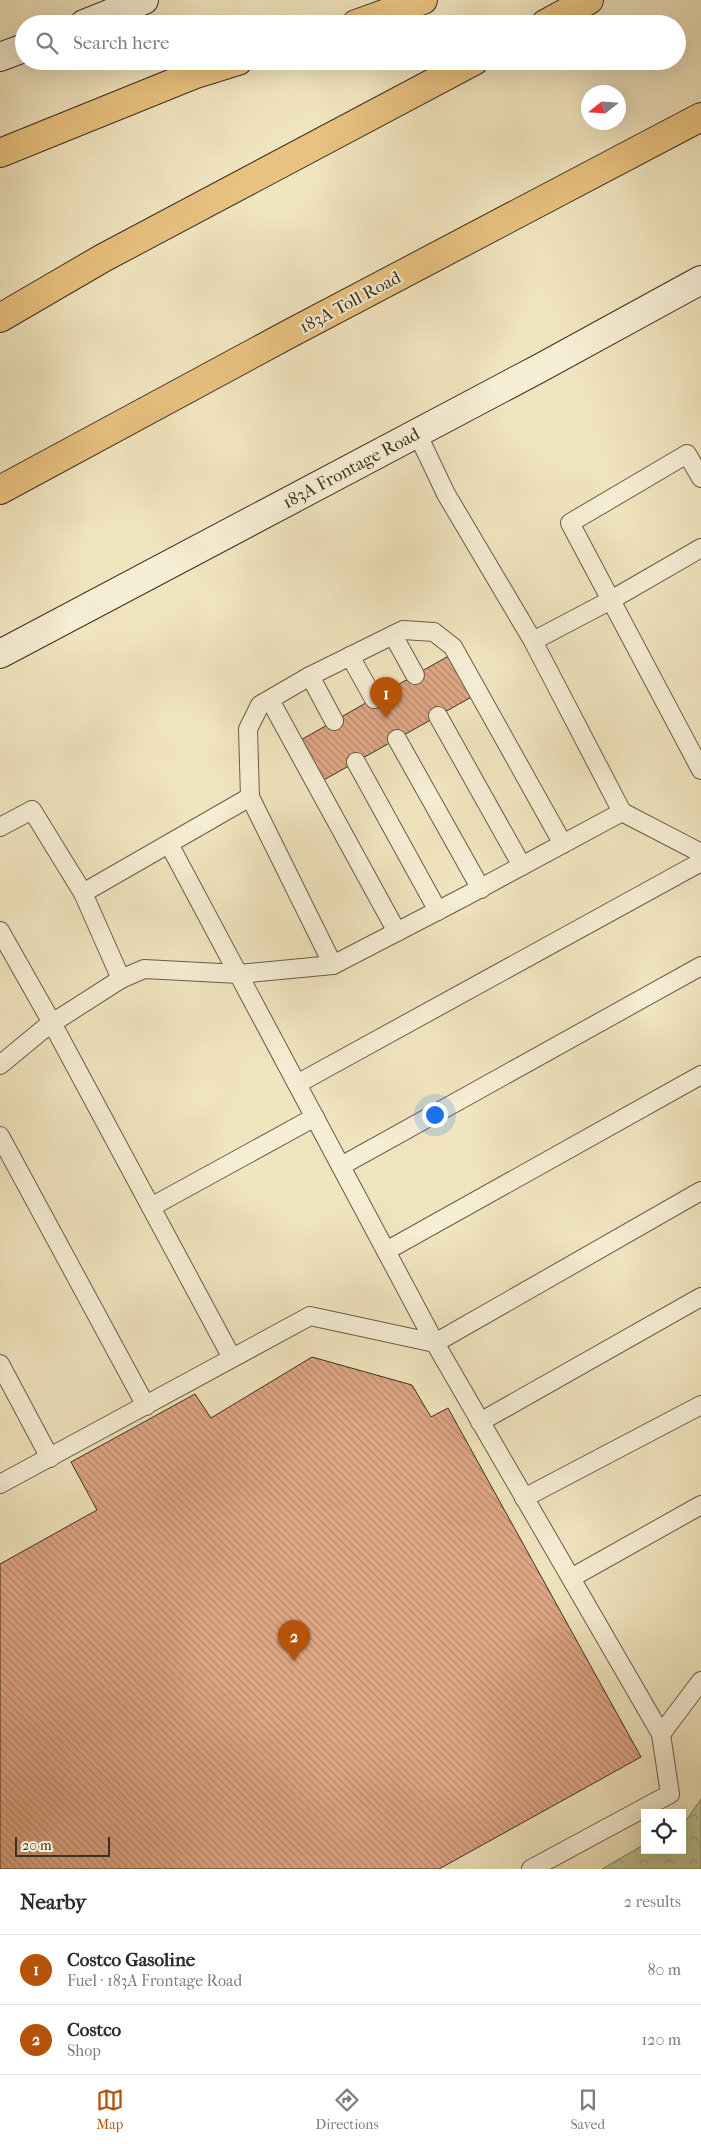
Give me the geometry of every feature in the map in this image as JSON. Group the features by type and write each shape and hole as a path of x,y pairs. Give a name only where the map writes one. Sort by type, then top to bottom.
{"highway":[{"path":"381,15 423,0"},
{"path":"562,15 589,0"},
{"path":"0,153 209,70"},
{"path":"0,318 103,258 457,70"},
{"name":"183A Toll Road","path":"0,490 296,330 701,116"}],"main road":[{"path":"106,15 144,0"},
{"path":"0,57 15,51"},
{"name":"183A Frontage Road","path":"0,654 701,280"}],"lane":[{"path":"417,433 446,494 533,640 622,812 701,854"},
{"path":"701,478 687,454 570,523 701,770"},
{"path":"533,640 611,600 701,548"},
{"path":"334,965 250,797 248,729 260,706 310,676 403,630 434,632 453,647 563,844"},
{"path":"393,635 415,675"},
{"path":"350,656 374,699"},
{"path":"310,676 334,721"},
{"path":"270,700 397,932"},
{"path":"438,716 522,866"},
{"path":"397,739 481,889"},
{"path":"356,762 438,911"},
{"path":"83,893 250,797"},
{"path":"0,827 32,810 83,893 121,979"},
{"path":"0,1065 52,1024 121,979 144,969 239,974 334,965 481,889 622,812"},
{"path":"169,844 435,1343 661,1734 670,1794 531,1869"},
{"path":"297,1084 701,854"},
{"path":"0,931 232,1358"},
{"path":"341,1166 701,966"},
{"path":"386,1251 701,1075"},
{"path":"151,1207 315,1117"},
{"path":"0,1136 146,1406"},
{"path":"0,1484 310,1316 435,1343 701,1191"},
{"path":"480,1422 701,1297"},
{"path":"0,1364 50,1458"},
{"path":"524,1498 701,1405"},
{"path":"571,1578 701,1505"},
{"path":"661,1734 701,1681"}],"green space":[{"path":"701,1799 701,1869 602,1869 641,1846 641,1854 686,1854 687,1819"}],"building":[{"path":"452,654 475,695 322,781 299,741"},
{"path":"312,1357 412,1385 431,1417 448,1408 641,1757 439,1869 0,1869 0,1564 97,1510 71,1462 195,1394 211,1418"}],"place":[{"name":"Costco Gasoline","path":"386,718"},
{"name":"Costco","path":"294,1661"}]}
